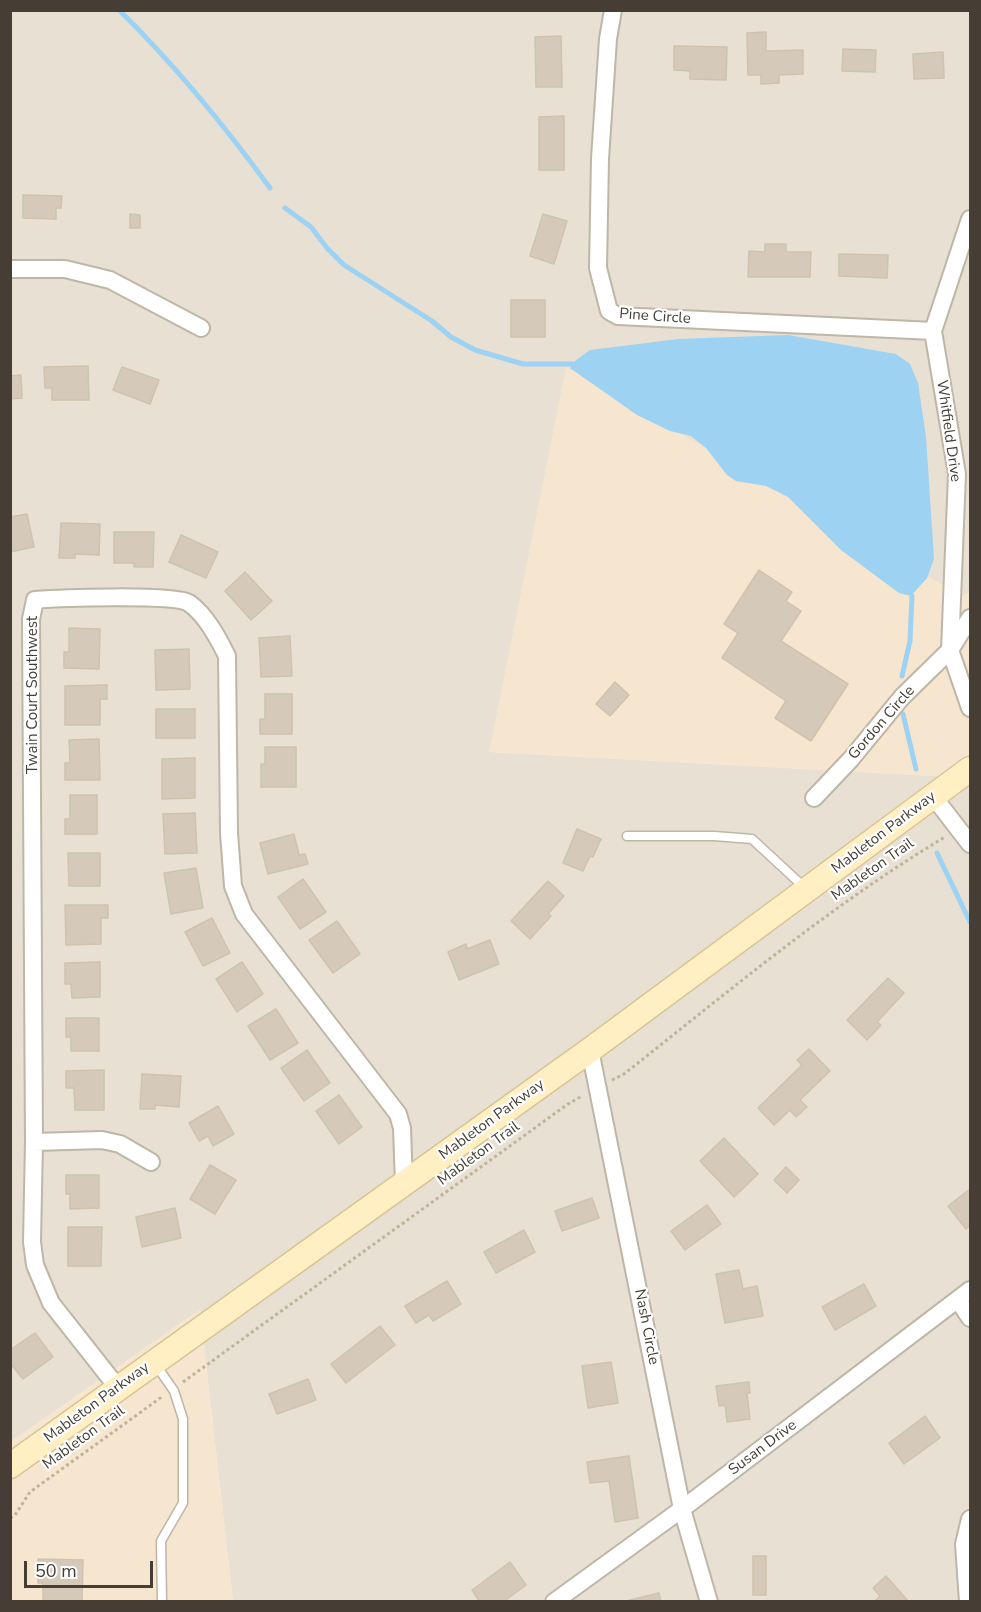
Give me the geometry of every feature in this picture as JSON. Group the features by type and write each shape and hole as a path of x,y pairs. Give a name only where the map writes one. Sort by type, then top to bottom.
{"main road":[{"name":"Mableton Parkway","path":"10,1466 590,1050 970,769"}],"street":[{"name":"Pine Circle","path":"613,10 608,39 600,159 597,268 609,311 618,316 933,331"},
{"name":"Whitfield Drive","path":"950,650 957,474 933,331 970,219"},
{"path":"10,269 65,269 110,280 201,328"},
{"name":"Twain Court Southwest","path":"118,1388 51,1302 35,1265 32,1242 34,1142 31,619 35,600 145,598 187,602 205,620 220,642 226,656 229,832 233,886 244,914 398,1114 402,1128 404,1184"},
{"name":"Gordon Circle","path":"814,798 851,759 902,697 950,650 970,618"},
{"path":"950,650 970,708"},
{"path":"933,796 970,844"},
{"name":"Nash Circle","path":"590,1050 682,1509 709,1602"},
{"path":"34,1142 102,1140 120,1144 151,1162"},
{"path":"964,1295 970,1318"},
{"name":"Susan Drive","path":"554,1602 682,1509 964,1295"},
{"path":"968,1602 964,1544 970,1519"}],"lane":[{"path":"627,836 714,836 752,839 807,890"},
{"path":"153,1362 173,1389 183,1419 183,1503 161,1541 162,1602"}],"path":[{"name":"Mableton Trail","path":"10,1518 15,1515 30,1492 568,1104 624,1074 841,906 958,828"}],"shaded area":[{"path":"11,11 970,11 970,593 490,752 970,778 970,1601 233,1601 200,1310 11,1442"},
{"path":"566,367 961,595 970,593 970,778 489,752"},
{"path":"200,1309 233,1601 11,1601 10,1442"}],"water":[{"path":"788,335 896,354 910,364 918,383 926,437 934,559 927,578 911,596 899,593 841,550 788,497 766,486 736,481 727,475 706,448 691,436 670,431 637,415 570,368 575,361 590,350 678,339"}],"building":[{"path":"766,32 766,51 803,50 803,74 779,75 779,83 761,84 761,75 748,75 747,33"},
{"path":"561,36 562,87 536,87 535,37"},
{"path":"674,46 727,47 726,80 690,79 690,71 674,70"},
{"path":"843,49 876,50 875,72 842,71"},
{"path":"943,52 944,78 914,79 913,54"},
{"path":"564,116 564,170 539,170 539,117"},
{"path":"23,195 62,196 61,208 56,208 56,219 23,218"},
{"path":"130,214 140,215 140,228 130,228"},
{"path":"543,214 567,221 554,264 530,256"},
{"path":"765,244 786,244 786,252 811,252 810,277 748,277 749,251 765,252"},
{"path":"839,254 888,255 887,278 839,276"},
{"path":"511,300 545,300 545,337 511,337"},
{"path":"88,366 89,400 52,400 52,388 45,388 44,367"},
{"path":"122,367 159,380 150,404 113,390"},
{"path":"21,375 22,398 10,399 10,376"},
{"path":"27,514 34,547 10,552 10,517"},
{"path":"61,523 100,524 99,555 75,554 75,558 59,558"},
{"path":"114,532 154,532 153,567 134,567 134,563 114,563"},
{"path":"181,535 218,552 206,578 169,562"},
{"path":"759,570 792,592 786,601 801,611 781,641 848,684 811,741 775,718 786,701 722,658 738,633 724,624"},
{"path":"245,572 272,601 251,620 225,591"},
{"path":"69,628 100,629 99,669 64,668 64,652 69,652"},
{"path":"290,636 292,676 261,677 259,638"},
{"path":"189,649 190,689 156,690 155,650"},
{"path":"615,682 629,695 610,716 596,704"},
{"path":"107,685 107,699 100,699 100,725 65,725 65,686"},
{"path":"265,694 292,694 292,734 260,734 260,719 265,719"},
{"path":"156,709 195,709 195,738 156,738"},
{"path":"99,739 100,780 65,780 65,763 70,763 69,740"},
{"path":"265,747 296,747 296,787 261,787 261,764 265,764"},
{"path":"195,758 195,798 162,799 162,759"},
{"path":"70,795 97,795 97,834 65,834 65,819 70,819"},
{"path":"195,813 197,853 165,854 163,814"},
{"path":"577,829 601,839 593,857 590,856 583,871 563,863"},
{"path":"294,834 299,855 305,854 308,864 268,874 260,843"},
{"path":"68,853 100,853 100,886 69,886"},
{"path":"196,868 203,908 171,914 164,873"},
{"path":"303,879 326,912 300,929 278,897"},
{"path":"548,881 564,896 548,914 551,916 530,939 511,921"},
{"path":"65,905 108,905 108,918 101,918 101,944 66,945"},
{"path":"212,918 230,953 203,966 185,932"},
{"path":"337,921 360,954 333,973 309,940"},
{"path":"490,940 499,964 459,980 448,952 466,944 467,949"},
{"path":"100,962 100,997 72,998 71,984 65,984 65,963"},
{"path":"242,962 263,994 237,1012 216,979"},
{"path":"888,978 904,993 877,1022 881,1025 867,1040 847,1020"},
{"path":"276,1009 298,1043 270,1060 248,1026"},
{"path":"66,1018 99,1018 99,1051 71,1051 71,1037 66,1037"},
{"path":"809,1049 830,1071 800,1100 807,1107 796,1117 790,1110 774,1125 758,1108 802,1065 797,1060"},
{"path":"307,1050 330,1083 304,1101 281,1068"},
{"path":"104,1070 104,1110 75,1110 74,1088 66,1088 66,1071"},
{"path":"142,1074 181,1076 179,1107 155,1105 155,1109 140,1109"},
{"path":"339,1095 362,1127 339,1144 316,1111"},
{"path":"218,1106 234,1134 213,1146 208,1136 199,1141 189,1123"},
{"path":"724,1138 758,1174 734,1197 700,1161"},
{"path":"210,1165 236,1180 215,1214 190,1199"},
{"path":"786,1167 799,1180 787,1193 774,1180"},
{"path":"66,1175 99,1175 99,1208 70,1209 70,1194 66,1194"},
{"path":"970,1189 970,1225 966,1229 948,1206"},
{"path":"592,1198 599,1218 562,1231 555,1211"},
{"path":"707,1205 721,1224 685,1250 671,1231"},
{"path":"175,1208 181,1238 142,1247 136,1217"},
{"path":"68,1227 102,1227 101,1266 68,1266"},
{"path":"524,1230 535,1252 496,1273 484,1252"},
{"path":"739,1270 743,1289 757,1286 763,1316 725,1323 716,1274"},
{"path":"447,1281 461,1304 433,1321 429,1315 416,1323 405,1306"},
{"path":"864,1284 876,1306 835,1330 822,1307"},
{"path":"380,1326 395,1345 346,1383 331,1364"},
{"path":"35,1333 53,1357 23,1379 10,1363 10,1350"},
{"path":"611,1362 618,1403 588,1408 582,1366"},
{"path":"308,1379 316,1400 277,1414 269,1394"},
{"path":"749,1382 750,1393 747,1393 750,1419 727,1422 725,1405 719,1406 716,1386"},
{"path":"925,1416 940,1438 904,1464 889,1443"},
{"path":"629,1456 638,1518 615,1522 609,1481 590,1483 587,1462"},
{"path":"753,1556 766,1556 766,1595 753,1595"},
{"path":"38,1559 83,1560 82,1602 43,1602 43,1583 38,1583"},
{"path":"510,1562 526,1585 503,1602 480,1602 472,1590"},
{"path":"886,1576 909,1602 877,1602 880,1596 873,1588"},
{"path":"659,1593 661,1602 622,1602"}],"waterway":[{"path":"119,10 198,96 270,188"},
{"path":"285,208 311,227 344,265 432,321 451,337 475,350 523,364 573,364"},
{"path":"902,676 910,641 912,596"},
{"path":"903,714 916,769"},
{"path":"937,853 970,922"}]}
